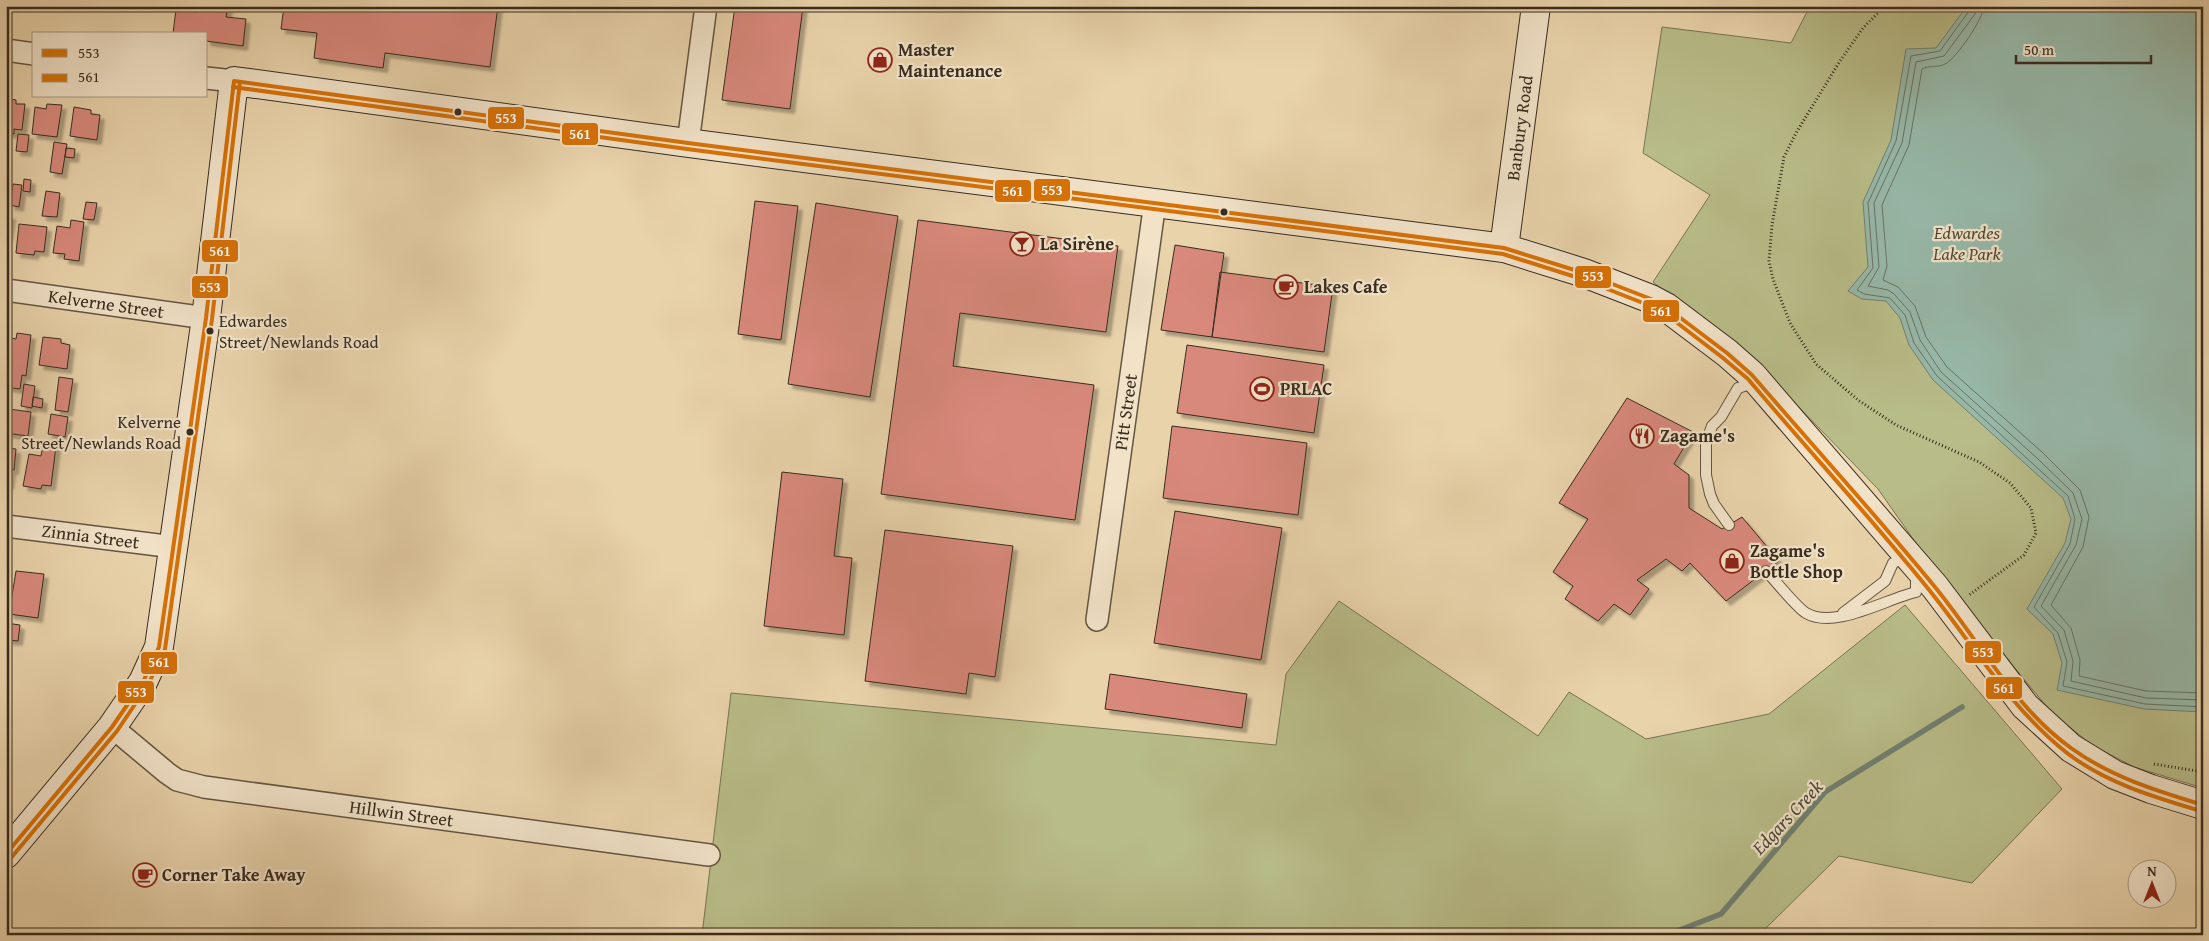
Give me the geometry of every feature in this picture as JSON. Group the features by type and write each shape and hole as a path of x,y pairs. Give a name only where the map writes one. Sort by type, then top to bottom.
{"street":[{"path":"688,143 706,6"},
{"name":"Banbury Road","path":"1504,248 1536,6"},
{"path":"6,50 32,54"},
{"path":"208,78 688,143 1504,248 1584,273 1623,289 1649,314 1748,385 2025,706 2070,748 2116,775 2151,789 2195,800"},
{"path":"6,854 112,727 144,682 159,647 206,318 234,81"},
{"name":"Pitt Street","path":"1097,620 1155,202"},
{"name":"Kelverne Street","path":"6,290 206,318"},
{"name":"Zinnia Street","path":"6,526 174,547"},
{"name":"Hillwin Street","path":"112,727 172,776 204,787 709,855"}],"lane":[{"path":"1729,525 1714,504 1706,475 1706,443 1712,426 1748,385"},
{"path":"1766,571 1805,612 1814,616 1834,619 1898,597 1908,570"},
{"path":"1834,619 1885,581 1908,570"}],"path":[{"path":"1885,6 1863,28 1840,60 1796,133 1784,157 1772,225 1769,261 1773,279 1790,323 1816,364 1858,400 1896,425 1979,462 2010,483 2031,508 2036,533 2024,555 1968,595 1973,602"},
{"path":"2149,763 2203,772"}],"green space":[{"name":"Edwardes Lake Park","path":"1810,6 2203,6 2203,788 2134,767 2092,745 2052,713 1942,580 1878,489 1761,368 1653,282 1710,195 1643,153 1662,27 1791,43"},
{"path":"1339,601 1538,736 1569,692 1646,739 1769,714 1905,605 2062,789 1972,883 1839,856 1759,935 702,935 731,693 1276,745 1286,674"}],"water":[{"path":"1967,6 2203,6 2203,712 2144,709 2057,690 2062,663 2053,634 2027,609 2065,543 2071,519 2063,498 1933,380 1909,345 1900,318 1886,301 1862,299 1848,291 1868,267 1863,202 1891,140 1906,49 1936,48"}],"building":[{"path":"198,6 228,6 226,17 246,19 243,46 208,41 208,32 173,32 176,9 197,12"},
{"path":"284,6 498,6 490,67 385,53 383,68 314,58 317,33 281,29"},
{"path":"735,6 803,6 790,109 722,100"},
{"path":"6,98 16,100 16,104 25,104 22,130 14,129 14,134 6,133"},
{"path":"47,104 62,105 57,137 32,134 35,107 46,109"},
{"path":"74,107 91,110 91,114 100,115 97,140 70,136"},
{"path":"18,134 29,135 27,152 16,151"},
{"path":"54,142 67,144 62,174 50,172"},
{"path":"66,148 75,149 74,158 65,157"},
{"path":"24,179 31,180 30,192 23,191"},
{"path":"13,184 22,185 19,207 10,205"},
{"path":"46,191 60,193 57,217 42,216"},
{"path":"755,201 798,206 781,340 738,334"},
{"path":"86,202 97,203 94,220 83,219"},
{"path":"816,203 898,216 870,397 788,384"},
{"path":"6,215 11,215 8,236 6,236"},
{"path":"71,220 84,222 79,261 64,259 65,254 53,253 57,226 70,228"},
{"path":"918,220 1118,246 1106,332 960,313 953,366 1094,385 1075,520 881,494"},
{"path":"19,224 47,227 44,252 35,251 34,255 16,253"},
{"path":"1175,245 1224,253 1212,337 1161,330"},
{"path":"1220,272 1333,287 1324,352 1212,337"},
{"path":"17,333 31,335 26,376 22,375 20,389 6,387 6,337 16,339"},
{"path":"43,337 61,339 61,343 70,345 67,369 39,365"},
{"path":"1187,345 1324,365 1314,433 1177,413"},
{"path":"59,377 73,379 68,412 55,410"},
{"path":"24,384 35,386 32,408 21,406"},
{"path":"33,397 43,399 42,408 32,406"},
{"path":"1627,398 1693,432 1674,464 1689,475 1689,508 1722,529 1742,517 1779,561 1726,601 1690,563 1682,571 1666,559 1637,580 1649,589 1630,615 1614,604 1598,621 1565,599 1573,586 1553,572 1588,519 1559,503"},
{"path":"9,409 31,412 28,436 6,433"},
{"path":"51,414 68,417 65,437 48,434"},
{"path":"1172,426 1307,443 1298,515 1163,498"},
{"path":"43,444 56,446 51,486 42,485 41,489 23,486 29,454 41,456"},
{"path":"6,448 16,449 14,470 11,470 9,485 6,485"},
{"path":"782,472 843,479 834,556 852,558 844,635 764,626"},
{"path":"1175,511 1282,528 1261,660 1154,643"},
{"path":"885,530 1013,546 995,677 969,673 966,694 865,681"},
{"path":"16,571 44,574 38,618 9,614"},
{"path":"6,623 20,625 18,641 6,640"},
{"path":"1110,674 1247,694 1242,728 1105,709"}],"waterway":[{"name":"Edgars Creek","path":"1667,935 1721,914 1825,792 1962,707"}],"transit line":[{"name":"553","path":"234,81 688,143 1504,248 1584,273 1651,299 1666,307 1727,353 1752,375 1913,560 1998,672 2032,713 2051,732 2086,758 2118,775 2203,805"},
{"name":"553","path":"6,854 112,727 143,682 159,647 206,318 234,81"},
{"name":"561","path":"11,858 117,731 148,685 165,649 212,319 240,82"},
{"name":"561","path":"233,87 687,149 1503,254 1582,279 1663,312 1748,379 1908,564 1994,676 2028,717 2047,736 2082,764 2114,781 2201,811"}],"place":[{"name":"Master Maintenance","path":"880,60"},
{"name":"La Sirène","path":"1022,244"},
{"name":"Lakes Cafe","path":"1286,287"},
{"name":"Edwardes Street/Newlands Road","path":"210,331"},
{"name":"PRLAC","path":"1262,389"},
{"name":"Kelverne Street/Newlands Road","path":"190,432"},
{"name":"Zagame's","path":"1642,436"},
{"name":"Zagame's Bottle Shop","path":"1732,561"},
{"name":"Corner Take Away","path":"145,875"}]}
